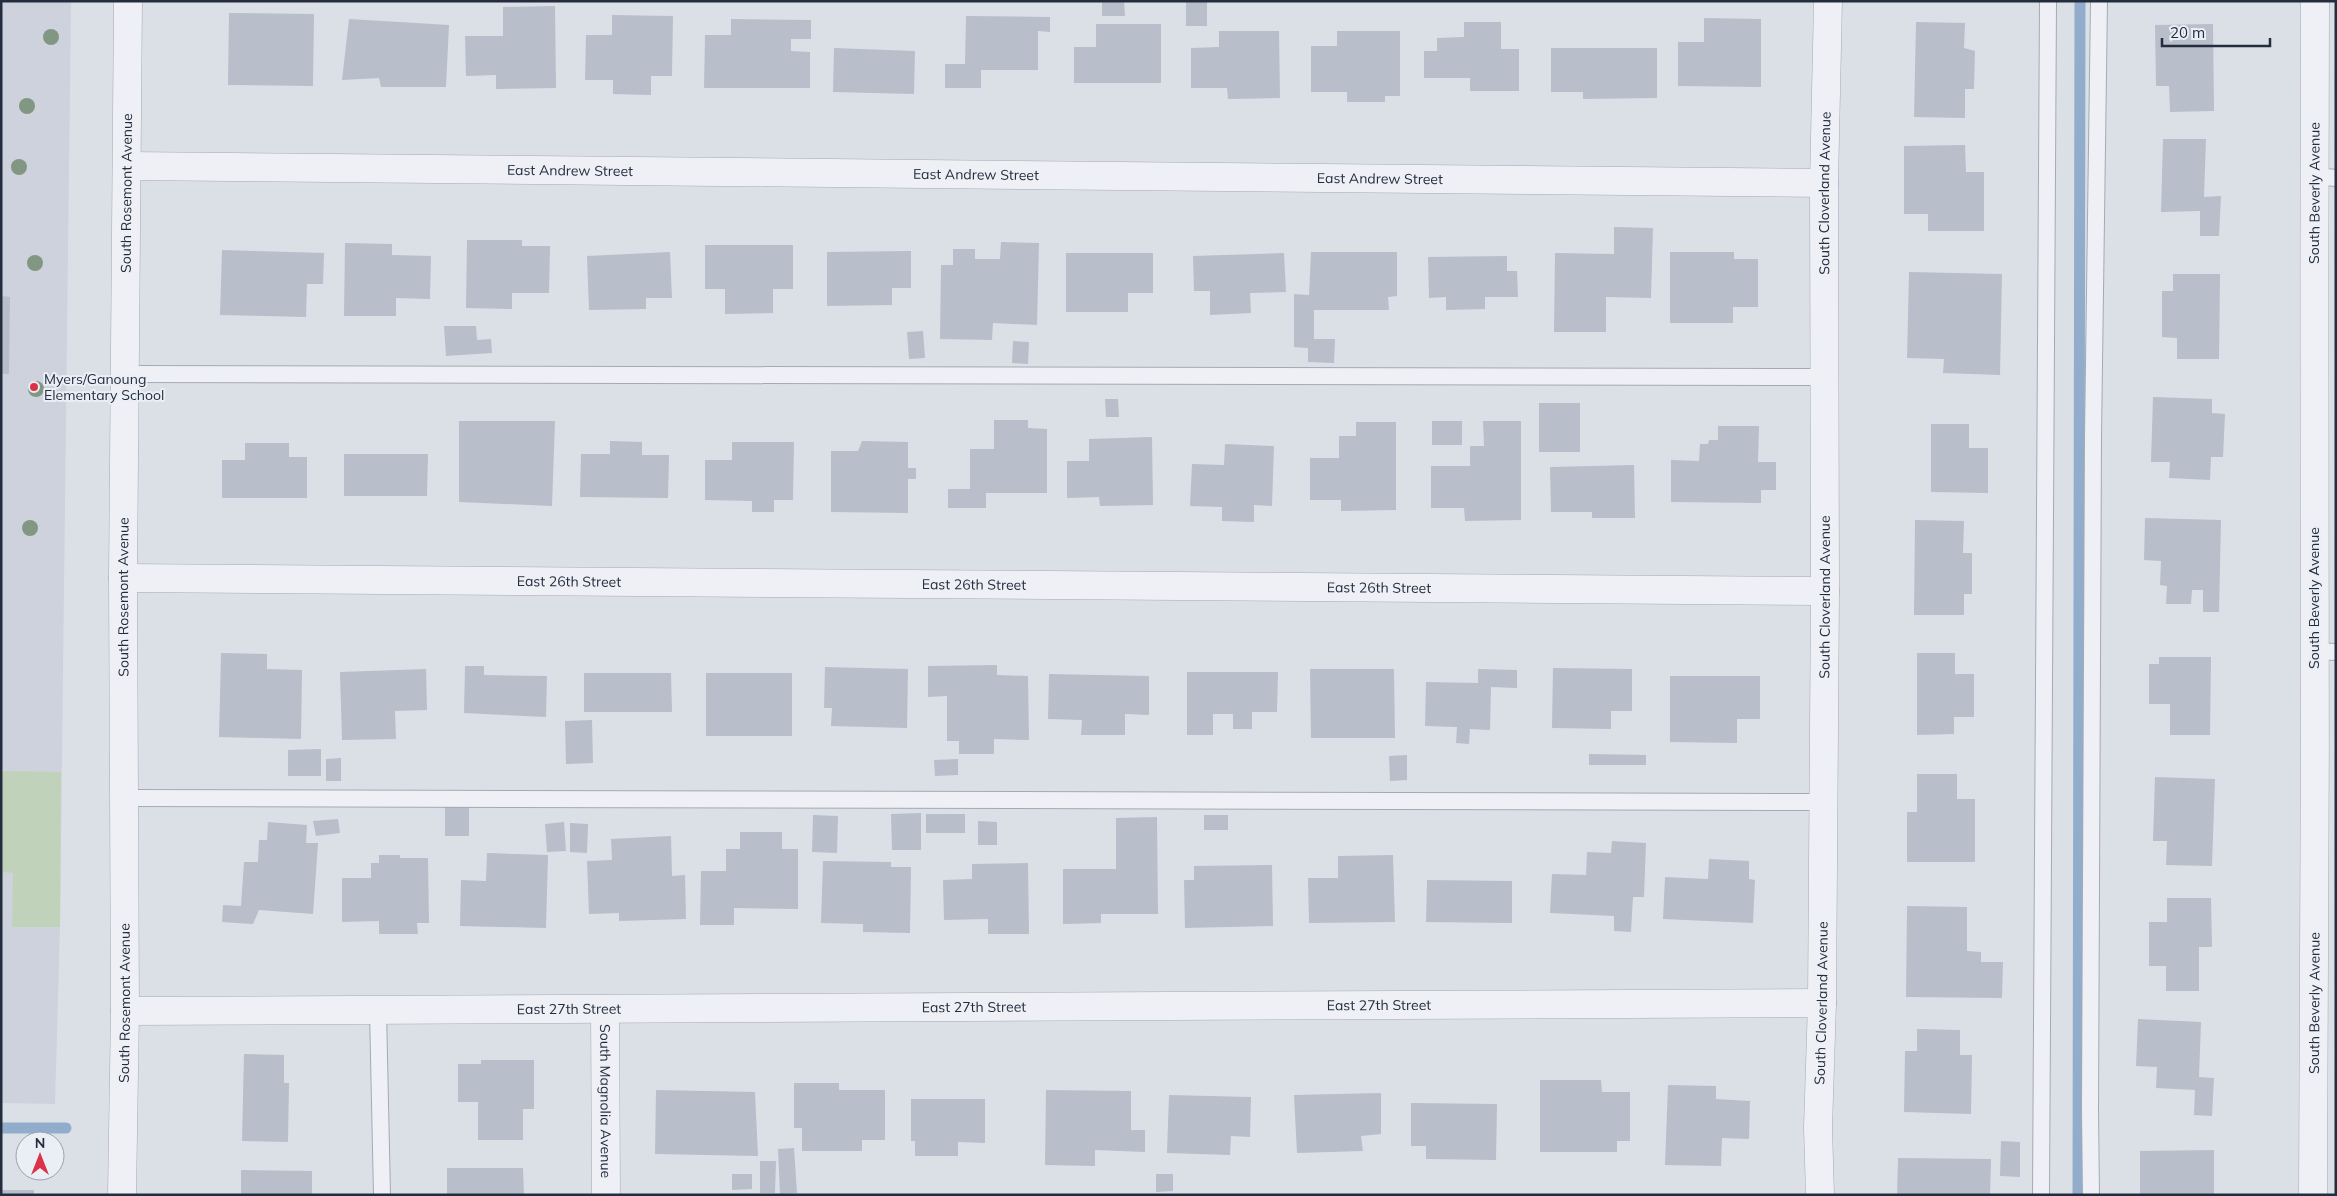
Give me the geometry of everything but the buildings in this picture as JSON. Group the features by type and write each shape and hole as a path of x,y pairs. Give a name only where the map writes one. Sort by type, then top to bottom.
{"street":[{"name":"South Rosemont Avenue","path":"122,1195 125,1011 123,578 128,1"},
{"name":"South Cloverland Avenue","path":"1820,1195 1818,1128 1822,1003 1825,591 1824,183 1828,1"},
{"name":"South Beverly Avenue","path":"2313,1195 2326,887 2325,177 2315,1"},
{"name":"East Andrew Street","path":"128,166 1824,183"},
{"name":"East 26th Street","path":"123,578 1825,591"},
{"name":"East 27th Street","path":"125,1011 1822,1003"},
{"name":"South Magnolia Avenue","path":"606,1009 606,1195"}],"lane":[{"path":"2040,1195 2048,1"},
{"path":"2091,1195 2093,438 2099,1"},
{"path":"126,374 1824,378"},
{"path":"124,798 1824,802"},
{"path":"378,1010 382,1195"}],"shaded area":[{"name":"Myers/Ganoung Elementary School","path":"1,1 71,1 60,927 55,1104 1,1103"}],"green space":[{"path":"1,771 61,772 60,927 12,927 13,873 1,872"}],"waterway":[{"path":"2078,1195 2080,1"},
{"path":"1,1128 66,1128"}],"place":[{"name":"Myers/Ganoung Elementary School","path":"34,387"}]}
